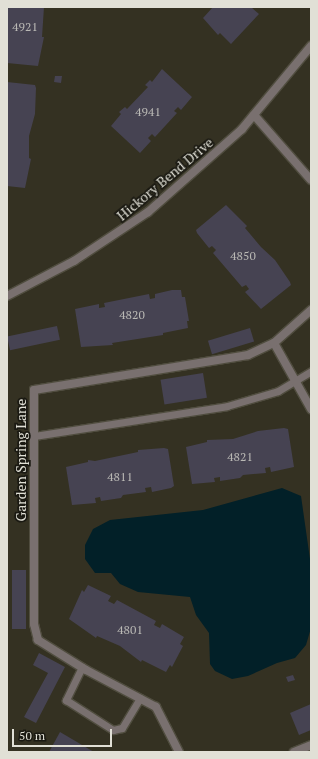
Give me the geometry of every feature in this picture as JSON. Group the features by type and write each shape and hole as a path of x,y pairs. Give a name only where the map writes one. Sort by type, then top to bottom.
{"street":[{"name":"Hickory Bend Drive","path":"7,296 74,262 125,230 222,148 254,115 311,46"},
{"path":"254,115 311,180"},
{"name":"Garden Spring Lane","path":"179,752 156,707 82,668 38,640 34,624 34,390 248,354 274,343 311,310"},
{"path":"274,343 311,409"},
{"path":"294,752 311,746"}],"lane":[{"path":"34,436 227,406 278,391 311,371"},
{"path":"82,668 66,700 113,730 122,728 140,698"}],"water":[{"path":"282,488 301,496 311,566 311,628 306,645 295,658 277,663 248,676 232,679 215,671 210,664 209,633 196,615 190,597 138,592 120,584 111,573 95,573 85,559 85,545 93,529 110,520 203,510"}],"building":[{"path":"7,7 44,7 42,37 44,37 38,66 7,63"},
{"path":"213,7 251,7 259,14 231,44 220,33 218,35 203,18"},
{"path":"162,69 192,97 181,110 178,107 174,111 177,113 155,137 152,134 148,138 151,141 140,153 111,126 121,114 119,112 125,107 127,109 148,87 145,85 150,80 152,82"},
{"path":"55,76 62,76 61,83 54,82"},
{"path":"7,82 35,85 36,88 35,114 29,136 29,158 31,159 25,188 7,186"},
{"path":"226,205 247,226 245,228 261,247 275,260 290,282 291,285 261,309 245,292 249,289 246,285 242,287 213,253 216,250 212,246 209,248 197,233 196,230"},
{"path":"172,290 181,290 182,297 185,297 189,321 187,321 188,328 163,333 163,335 112,343 113,345 81,347 75,309 99,304 99,308 105,307 104,303 149,294 150,299 155,298 155,294"},
{"path":"57,326 60,340 10,350 7,337"},
{"path":"250,328 254,341 212,354 208,341"},
{"path":"203,373 207,398 164,404 161,380"},
{"path":"284,428 288,429 294,467 271,472 270,467 265,468 266,473 243,475 240,478 220,481 220,477 214,478 215,482 192,484 186,447 207,442 207,440 233,439 258,431"},
{"path":"168,449 174,486 171,488 152,492 151,487 145,488 146,492 123,495 121,498 101,501 100,497 95,498 96,503 72,505 66,467 88,462 88,460 95,461 138,452 138,450"},
{"path":"12,570 26,570 26,629 12,629"},
{"path":"88,585 111,596 108,601 114,604 117,600 156,621 154,625 160,628 162,624 184,637 180,644 183,646 172,667 170,665 166,672 142,660 141,662 120,646 97,636 96,638 69,619 82,590 84,592"},
{"path":"39,653 65,667 36,723 24,717 48,673 33,665"},
{"path":"293,675 295,680 288,682 286,677"},
{"path":"311,704 311,730 299,735 290,713"},
{"path":"60,732 94,752 49,752"}]}
